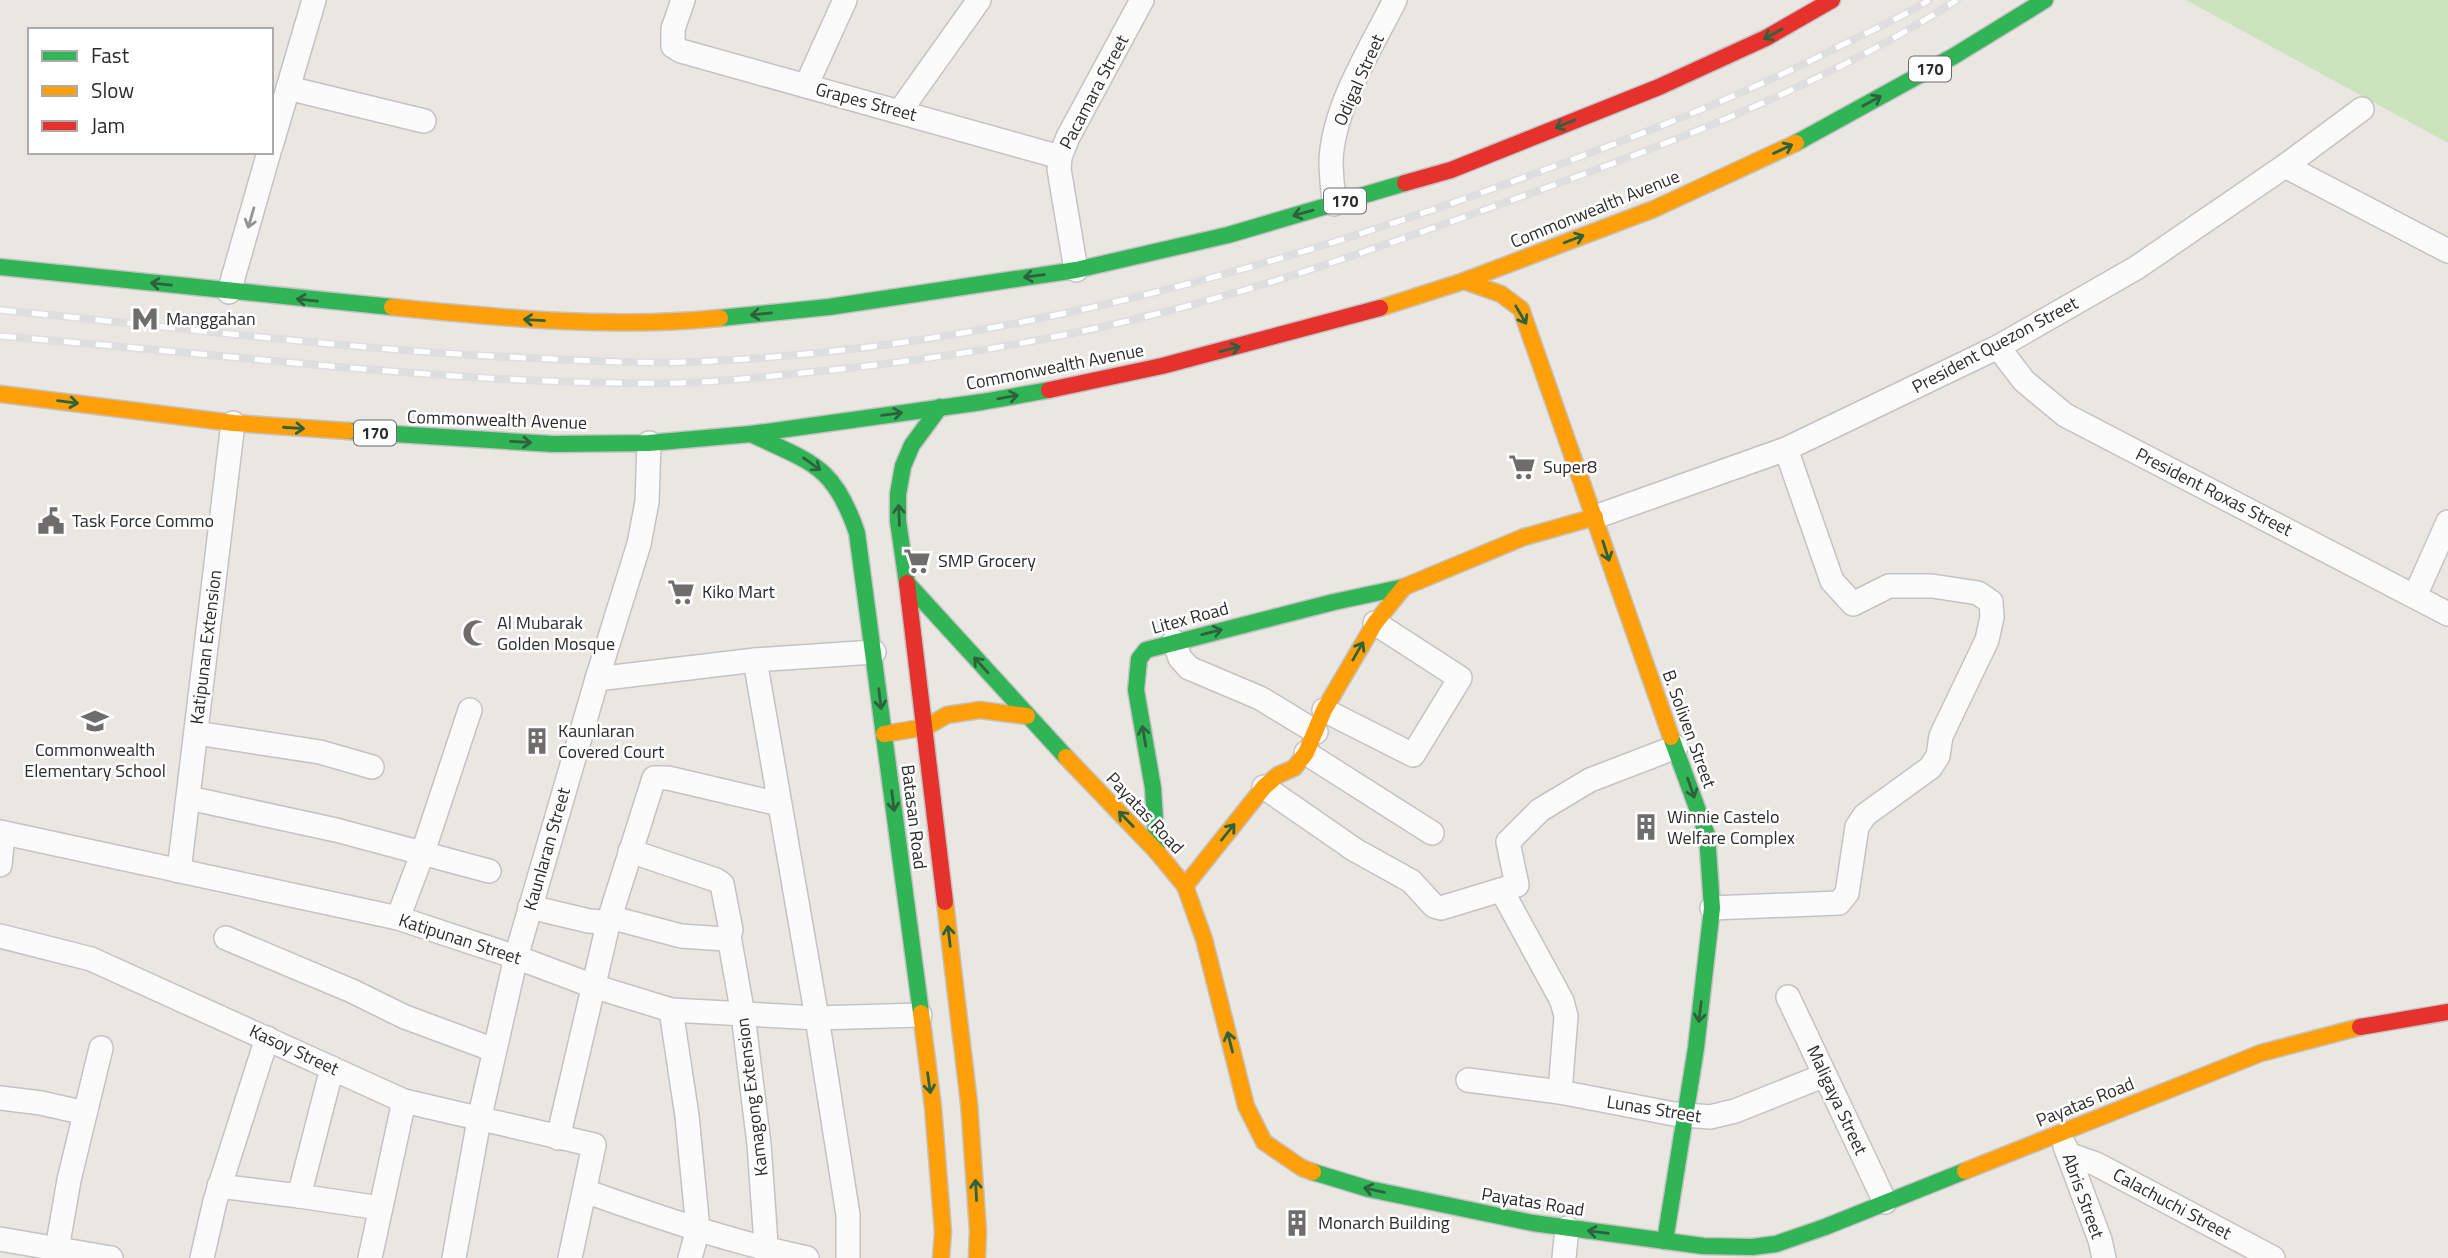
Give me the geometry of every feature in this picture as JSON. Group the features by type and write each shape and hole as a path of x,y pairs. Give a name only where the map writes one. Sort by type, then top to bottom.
{"main road":[{"name":"170","path":"0,267 521,320 651,322 829,307 1076,270 1228,235 1451,170 1658,87 1766,38 1832,0"},
{"name":"Commonwealth Avenue","path":"0,394 233,423 553,444 649,443 751,434 1072,386 1163,366 1355,316 1464,281 1654,209 1812,135 1954,56 2045,0"},
{"name":"B. Soliven Street","path":"1464,281 1501,294 1521,309 1707,835 1712,908 1696,1048 1665,1241"},
{"name":"Batasan Road","path":"940,407 918,436 903,466 898,494 898,521 926,727 970,1103 978,1231 976,1258"},
{"name":"Batasan Road","path":"751,434 811,462 833,481 847,504 856,533 874,652 939,1166 943,1232 941,1258"},
{"name":"Litex Road","path":"1157,852 1156,809 1136,683 1139,659 1146,650 1334,601 1404,587 1524,537 1595,516"},
{"name":"Payatas Road","path":"907,583 1027,716 1157,852 1185,886 1204,939 1246,1106 1264,1142 1302,1168 1361,1188 1486,1215 1567,1228 1703,1246 1752,1247 1776,1244 1885,1202 2064,1144 2261,1053 2359,1027 2448,1012"},
{"path":"1185,886 1264,787 1278,775 1294,768 1306,753 1324,710 1375,623 1404,587"},
{"path":"884,734 926,727 947,716 980,710 1027,716"}],"street":[{"path":"273,139 314,0"},
{"name":"Grapes Street","path":"683,0 673,29 673,46 689,55 901,111 1060,157"},
{"path":"806,86 845,0"},
{"path":"901,111 979,0"},
{"name":"Pacamara Street","path":"1076,270 1059,169 1060,157 1068,136 1142,0"},
{"name":"Odigal Street","path":"1334,204 1331,160 1336,130 1345,102 1395,0"},
{"path":"288,88 424,121"},
{"name":"President Quezon Street","path":"1595,516 1786,449 1998,347 2136,268 2362,109"},
{"path":"229,292 269,154"},
{"path":"2284,166 2448,251"},
{"name":"President Roxas Street","path":"1998,347 2024,381 2065,415 2448,614"},
{"name":"Katipunan Extension","path":"179,871 233,423"},
{"name":"Kaunlaran Street","path":"454,1258 479,1120 516,957 639,544 647,502 649,443"},
{"path":"1712,908 1839,903 1847,893 1857,827 1865,815 1930,768 1938,756 1941,736 1987,640 1992,617 1991,602 1978,593 1932,586 1889,586 1853,604 1832,581 1786,449"},
{"path":"2414,596 2448,522"},
{"path":"1324,710 1413,755 1434,723 1460,678 1375,623"},
{"path":"1174,641 1180,658 1189,668 1260,698 1316,732"},
{"path":"597,679 755,660 874,652"},
{"path":"755,660 848,1215 848,1258"},
{"path":"398,918 470,710"},
{"path":"196,733 320,752 372,767"},
{"path":"1264,787 1355,850 1411,881 1438,908 1517,885 1507,842 1540,810 1590,780 1676,747"},
{"path":"1306,753 1432,833"},
{"path":"558,1138 609,920 654,778 668,778 779,804"},
{"path":"189,798 336,830 489,871"},
{"path":"0,864 2,832"},
{"name":"Katipunan Street","path":"2,832 398,918 593,986 671,1010 817,1018 920,1015"},
{"name":"Kamagong Extension","path":"630,851 722,884 743,1015 768,1254"},
{"path":"1502,891 1562,1000 1566,1016 1560,1092"},
{"path":"530,907 589,921 617,919 681,936 725,939 729,936"},
{"name":"Kasoy Street","path":"0,936 91,959 404,1101 593,1145 585,1191"},
{"path":"226,938 405,1017 494,1050"},
{"name":"Maligaya Street","path":"1788,997 1885,1202"},
{"path":"671,1010 687,1116 698,1229 690,1258"},
{"path":"202,1258 219,1186 267,1038"},
{"path":"57,1249 69,1180 101,1048"},
{"path":"299,1195 332,1068"},
{"name":"Lunas Street","path":"1468,1080 1560,1092 1685,1116 1710,1117 1722,1115 1825,1075"},
{"path":"0,1098 41,1103 85,1113"},
{"path":"370,1258 404,1101"},
{"name":"Abris Street","path":"2064,1144 2100,1240 2104,1258"},
{"name":"Calachuchi Street","path":"2064,1144 2096,1164 2273,1258"},
{"path":"219,1186 299,1195 380,1209"},
{"path":"570,1258 585,1191 768,1254 807,1258"},
{"path":"1564,1258 1567,1228"},
{"path":"0,1240 111,1258"}],"green space":[{"path":"2186,0 2448,0 2448,143"}],"railway":[{"path":"0,310 396,350 608,362 689,362 795,355 901,343 1110,303 1315,248 1416,215 1681,118 1801,65 1929,0"},
{"path":"0,336 432,374 630,383 680,383 812,372 895,363 1020,343 1103,327 1237,292 1375,248 1570,179 1684,136 1797,87 1905,32 1957,0"}],"traffic: fast":[{"path":"1796,143 1954,56 2045,0"},
{"path":"720,318 829,307 1076,270 1228,235 1405,183"},
{"path":"0,267 392,307"},
{"path":"348,431 553,444 649,443 751,434 1049,390"},
{"path":"940,407 912,445 903,466 898,494 898,521 907,583 1066,757"},
{"path":"751,434 805,460 829,479 848,510 857,533 921,1013"},
{"path":"1157,852 1153,788 1136,690 1139,659 1146,650 1404,587"},
{"path":"1665,1241 1696,1048 1712,908 1707,835 1671,737"},
{"path":"1313,1172 1369,1189 1533,1223 1703,1246 1752,1247 1776,1244 1825,1227 1965,1171"}],"traffic: slow":[{"path":"1380,308 1464,281 1654,209 1796,143"},
{"path":"1464,281 1501,294 1521,309 1671,737"},
{"path":"392,307 597,322 720,318"},
{"path":"0,394 233,423 348,431"},
{"path":"1185,886 1264,787 1278,775 1294,768 1306,753 1324,710 1375,623 1404,587 1524,537 1595,517"},
{"path":"884,734 926,727 947,715 980,710 1027,716"},
{"path":"1066,757 1157,852 1185,886 1204,939 1246,1106 1264,1142 1302,1168 1313,1172"},
{"path":"945,902 969,1103 978,1231 977,1258"},
{"path":"921,1013 933,1107 943,1232 941,1258"},
{"path":"1965,1171 2261,1053 2360,1027"}],"traffic: jam":[{"path":"1405,183 1451,170 1659,87 1766,38 1832,0"},
{"path":"1049,390 1162,366 1380,308"},
{"path":"907,583 945,902"},
{"path":"2360,1027 2448,1012"}],"place":[{"name":"Manggahan","path":"145,319"},
{"name":"Super8","path":"1522,467"},
{"name":"Task Force Commo","path":"51,521"},
{"name":"SMP Grocery","path":"917,561"},
{"name":"Kiko Mart","path":"681,592"},
{"name":"Al Mubarak Golden Mosque","path":"476,633"},
{"name":"Commonwealth Elementary School","path":"95,721"},
{"name":"Kaunlaran Covered Court","path":"537,741"},
{"name":"Winnie Castelo Welfare Complex","path":"1646,827"},
{"name":"Monarch Building","path":"1297,1223"}]}
